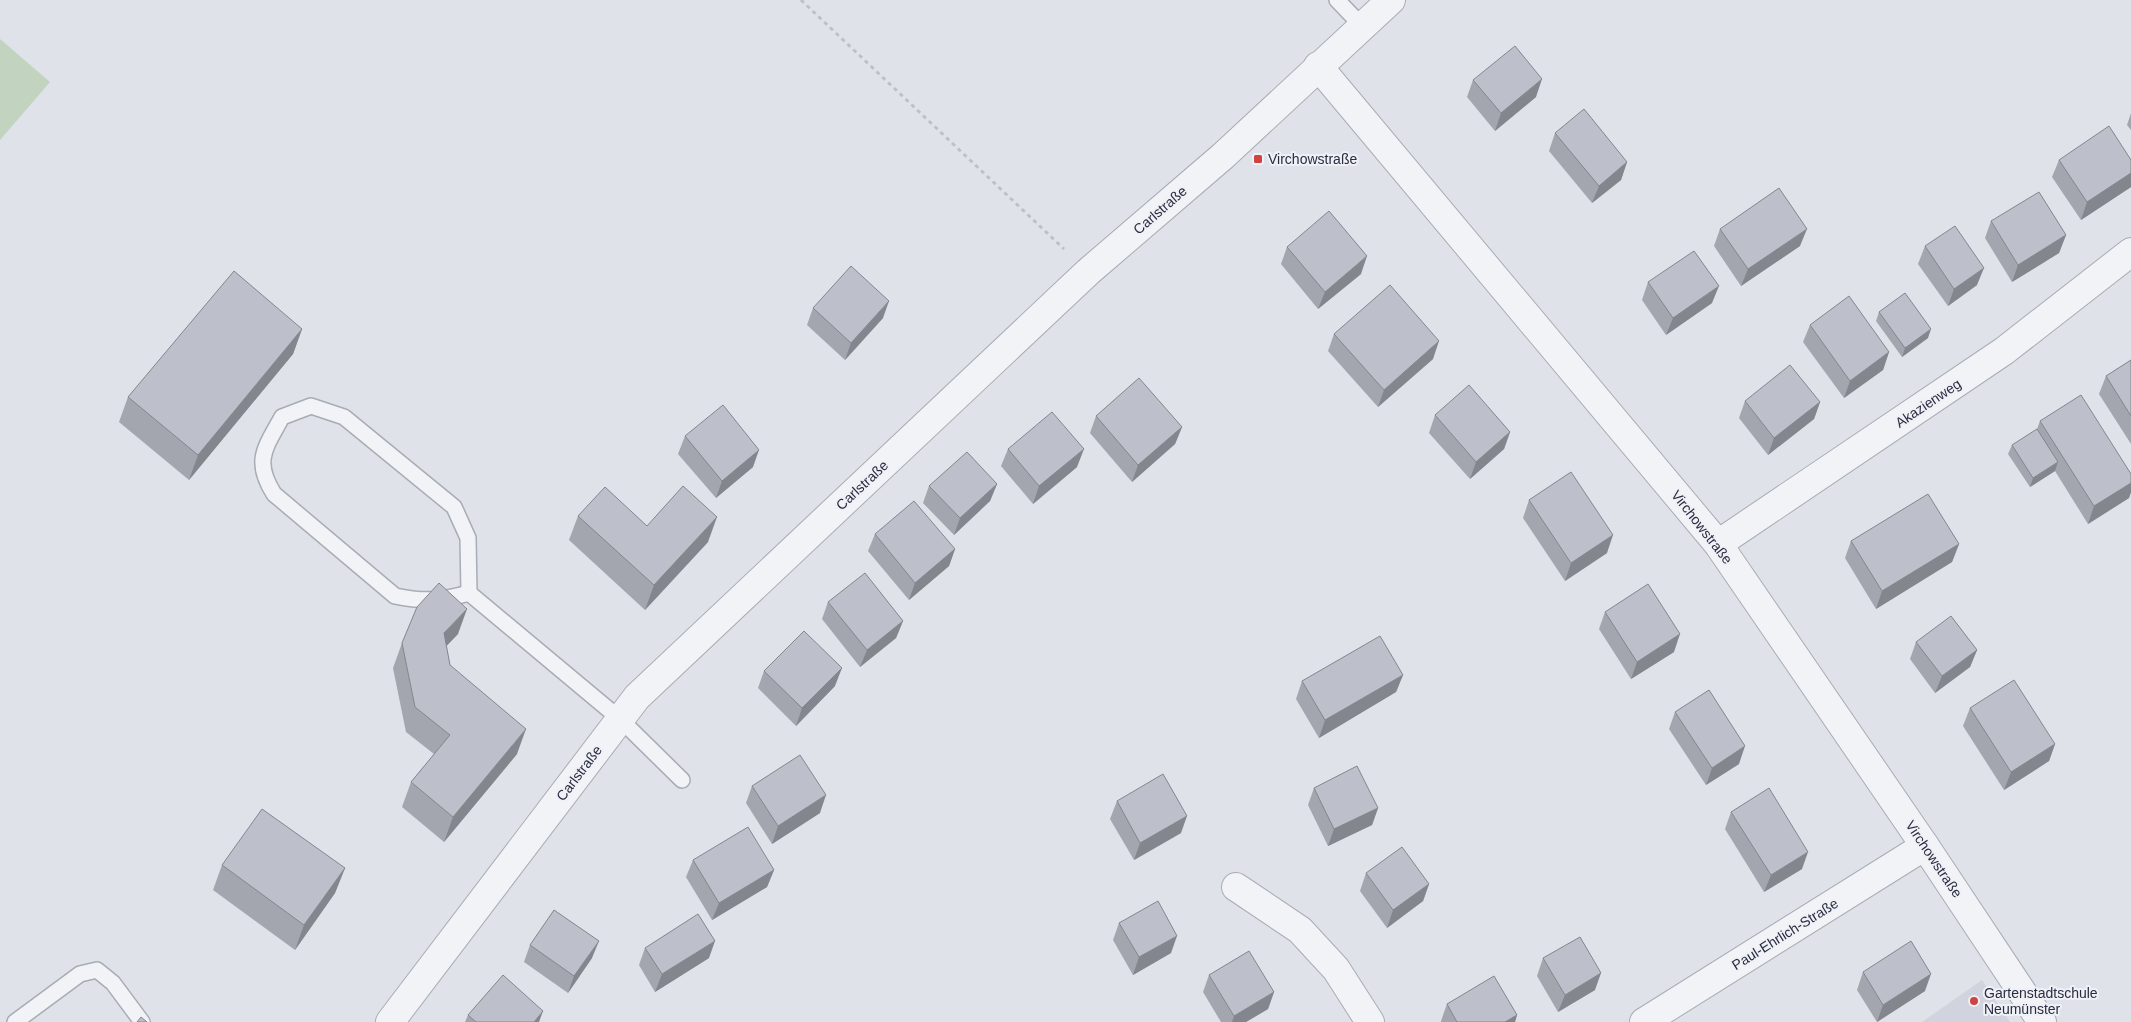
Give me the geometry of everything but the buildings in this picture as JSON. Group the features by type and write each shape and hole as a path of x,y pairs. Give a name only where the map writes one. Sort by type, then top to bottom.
{"street":[{"name":"Carlstraße","path":"390,1022 637,697 1088,272 1223,156 1391,0"},
{"name":"Virchowstraße","path":"1318,66 1718,544 1925,846 2042,1022"},
{"name":"Akazienweg","path":"1718,544 2004,352 2131,252"},
{"name":"Paul-Ehrlich-Straße","path":"1644,1022 1925,846"},
{"path":"1236,887 1300,930 1336,969 1370,1022"}],"lane":[{"path":"1337,0 1362,27"},
{"path":"469,593 447,599 418,601 395,596 274,494 264,479 262,453 282,417 311,406 344,417 454,507 468,538 469,593 620,719 682,780"},
{"path":"15,1022 80,974 97,970 112,983 142,1022"}],"path":[{"path":"801,0 1088,272"}],"shaded area":[{"name":"Gartenstadtschule Neumünster","path":"1982,980 2010,1022 1922,1022"}],"green space":[{"path":"0,39 50,82 0,140"}],"place":[{"name":"Virchowstraße","path":"1258,159"},
{"name":"Gartenstadtschule Neumünster","path":"1974,1001"}]}
